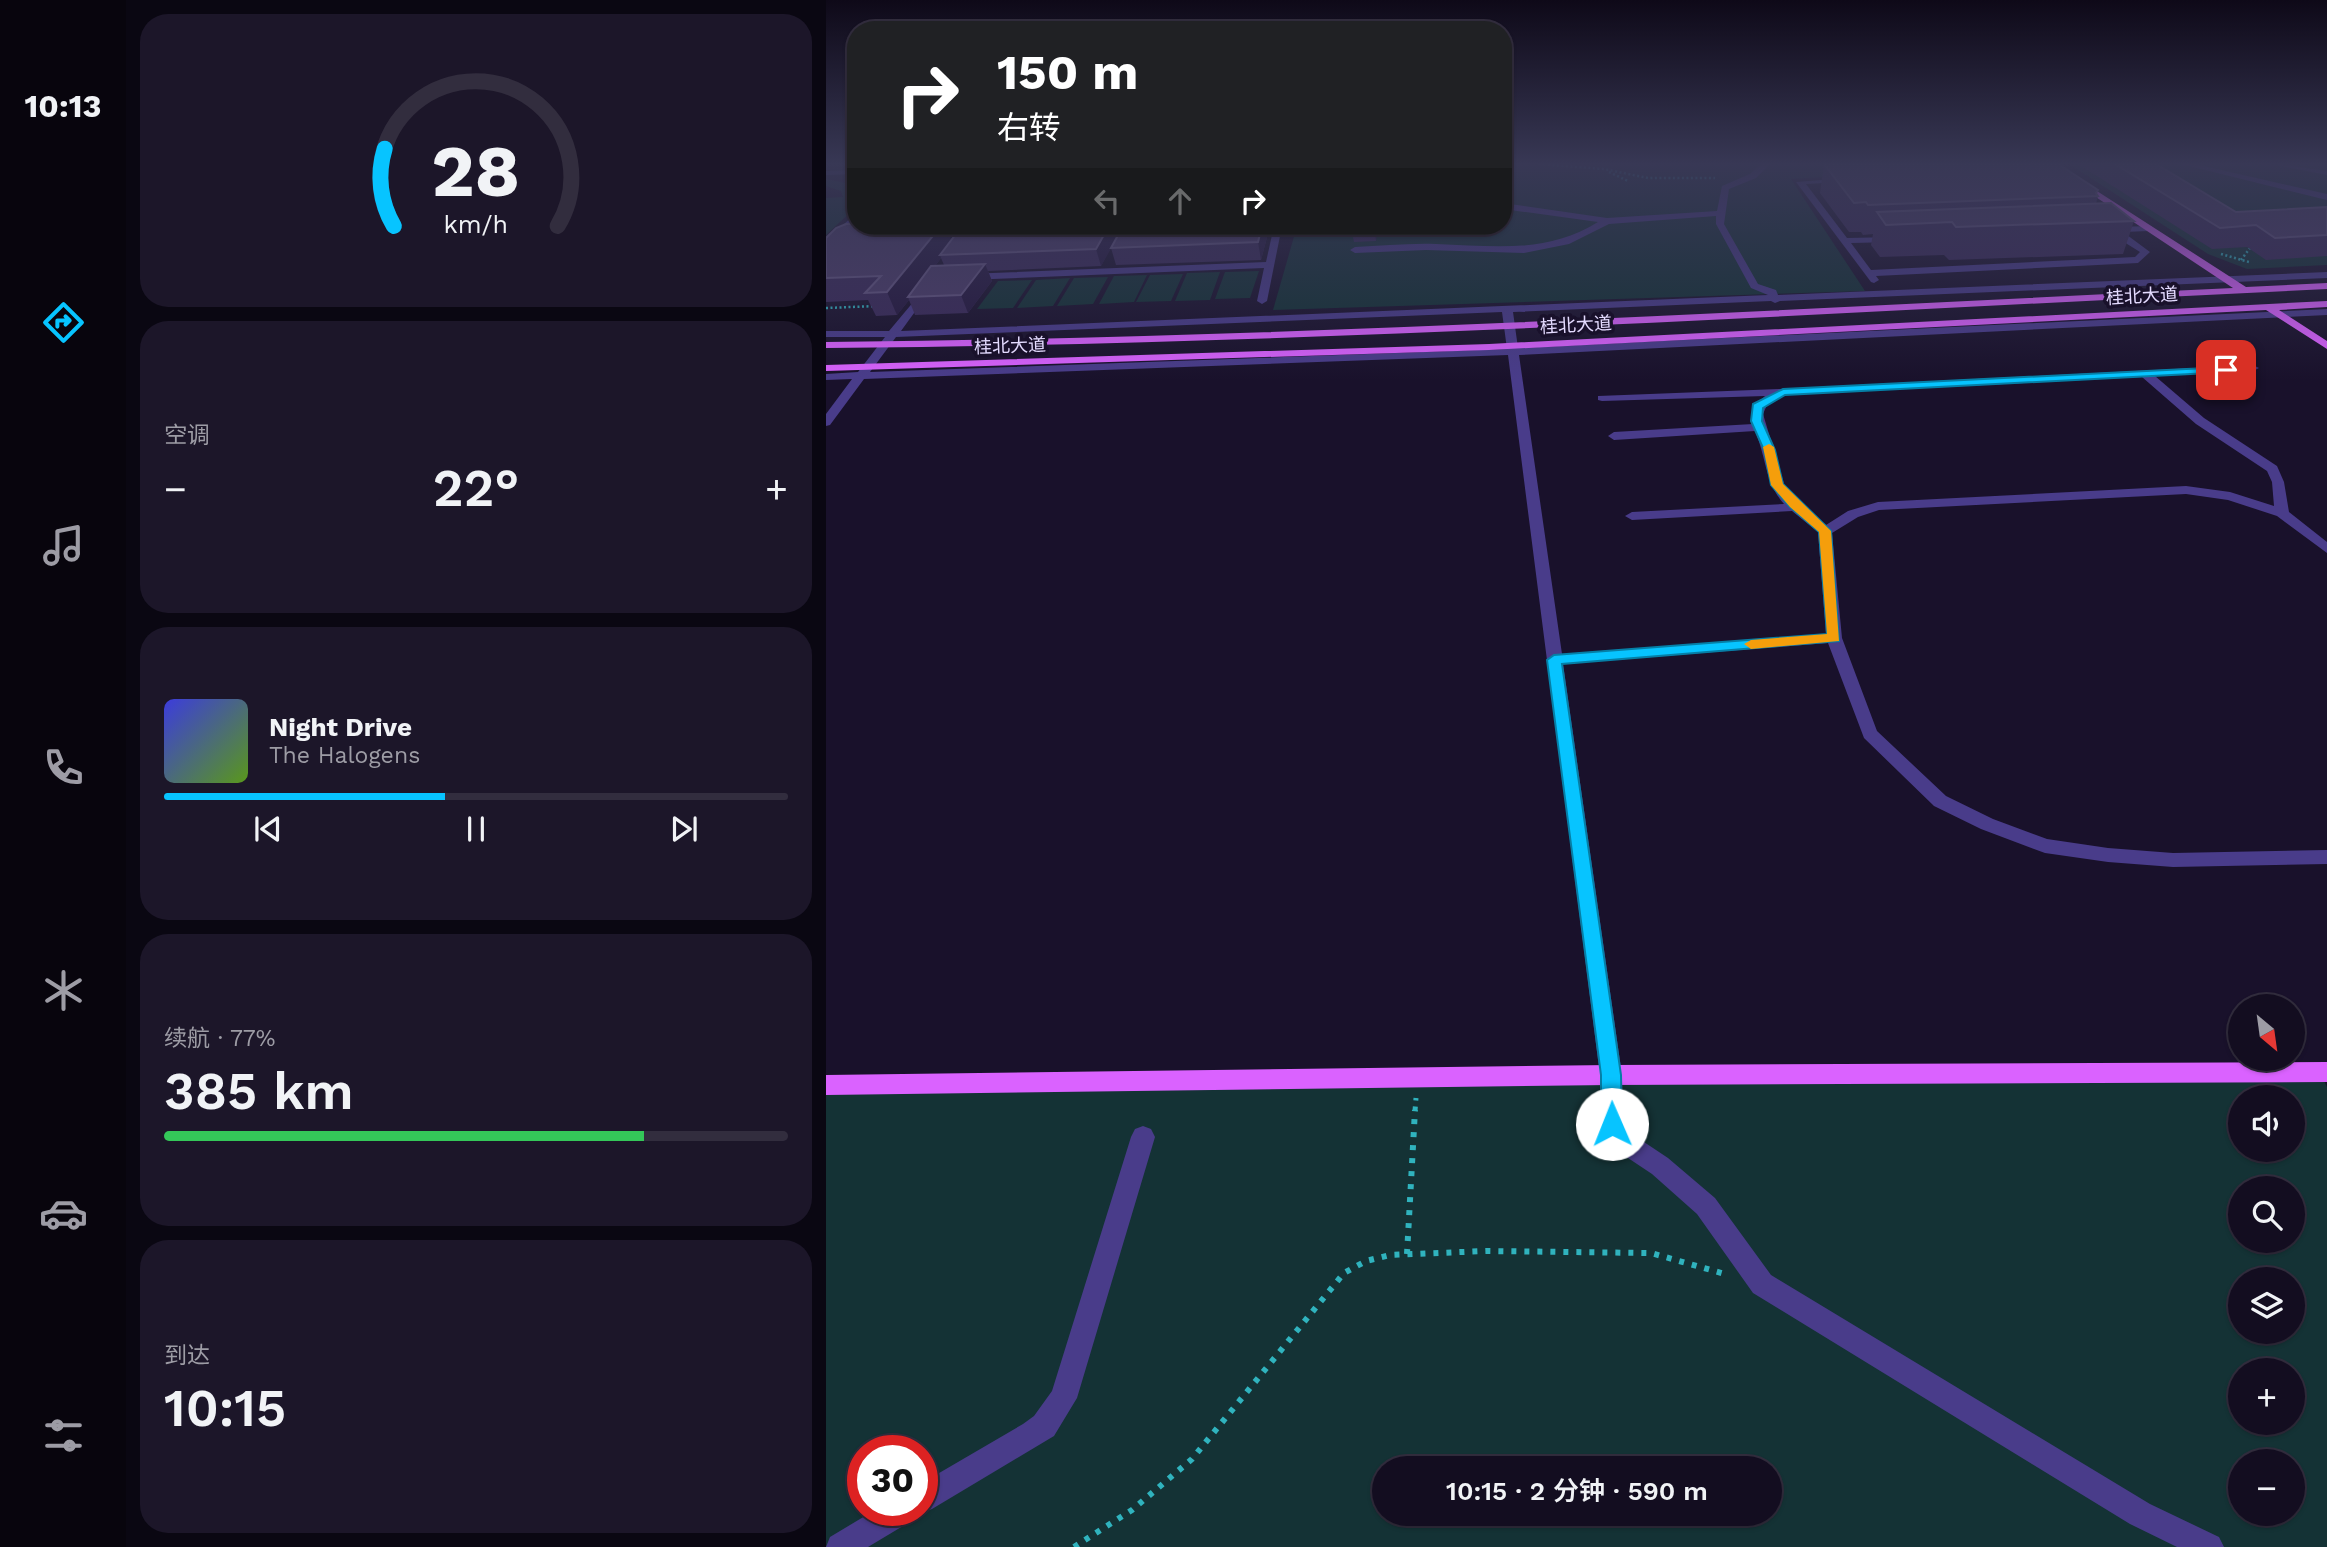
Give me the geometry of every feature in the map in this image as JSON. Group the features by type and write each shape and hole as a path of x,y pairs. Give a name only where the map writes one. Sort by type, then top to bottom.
{"main road":[{"path":"2161,236 2327,346"},
{"name":"桂北大道","path":"826,345 886,345 1508,317 1782,313 2327,286"},
{"name":"桂北大道","path":"1511,349 2327,304"},
{"path":"826,368 865,373"},
{"path":"826,1085 1611,1075 2327,1072"}],"street":[{"path":"1262,300 1276,236"},
{"path":"1418,236 1418,247"},
{"path":"1355,250 1418,247 1493,252 1529,250 1578,236"},
{"path":"1727,236 1754,286 1772,292 1782,313"},
{"path":"1841,236 1894,307"},
{"path":"1868,273 2138,260 2145,252 2123,236"},
{"path":"1844,240 1912,238"},
{"path":"828,243 850,241"},
{"path":"1106,271 1112,260"},
{"path":"962,277 1269,265"},
{"path":"826,334 1508,317 1884,293 2327,275"},
{"path":"826,422 935,278"},
{"path":"826,377 865,373 1511,349 2327,312"},
{"path":"1508,317 1611,1075 1612,1124 1618,1138 1660,1166 1706,1206 1762,1284 2140,1514 2209,1547"},
{"path":"1602,398 1783,392 2253,368"},
{"path":"2145,374 2200,421 2272,469 2278,482 2281,513"},
{"path":"1783,392 1757,407 1760,427 1770,450 1775,481 1796,507 1825,531 1834,638 1870,734 1940,801 1987,824 2045,846 2173,860 2327,858"},
{"path":"1614,436 1760,427"},
{"path":"1825,531 1853,514 1878,506 2161,489 2206,491 2281,513 2327,549"},
{"path":"1632,516 1796,507"},
{"path":"1554,660 1834,638"},
{"path":"938,1490 1033,1434 1056,1411 1063,1398 1143,1137"},
{"path":"839,1547 875,1526"}],"path":[{"path":"2241,260 2254,243"},
{"path":"2218,254 2254,263"},
{"path":"826,308 915,305"},
{"path":"1407,1254 1417,1077"},
{"path":"1074,1547 1132,1510 1192,1459 1344,1273 1366,1261 1407,1254 1486,1251 1651,1253 1762,1284"}],"green space":[{"path":"1294,236 1829,236 1865,291 1273,310"},
{"path":"2180,236 2327,236 2327,265 2247,269 2208,254"},
{"path":"1259,271 1250,298 1215,299 1225,272"},
{"path":"1220,272 1210,300 1175,301 1187,273"},
{"path":"1183,274 1171,301 1136,302 1150,275"},
{"path":"1147,275 1134,302 1099,304 1114,276"},
{"path":"1108,277 1093,304 1057,306 1074,278"},
{"path":"1070,278 1053,306 1017,308 1036,280"},
{"path":"1032,280 1013,308 977,309 998,281"},
{"path":"2320,1072 2327,1087 2327,1547 826,1547 826,1085"}],"building":[{"path":"933,236 887,292 865,293 881,276 826,278 826,238"},
{"path":"954,236 1103,236 1096,249 940,255"},
{"path":"1117,236 1259,236 1258,242 1111,248"},
{"path":"2272,236 2306,236 2275,238"},
{"path":"985,264 961,295 908,297 931,266"}],"slow traffic":[{"path":"1751,644 1834,638 1825,531 1794,505 1777,485 1769,447"}],"route":[{"path":"1612,1124 1611,1075 1554,660 1834,638 1825,531 1794,505 1775,481 1770,450 1757,421 1757,407 1761,402 1783,392 2226,370"}]}
